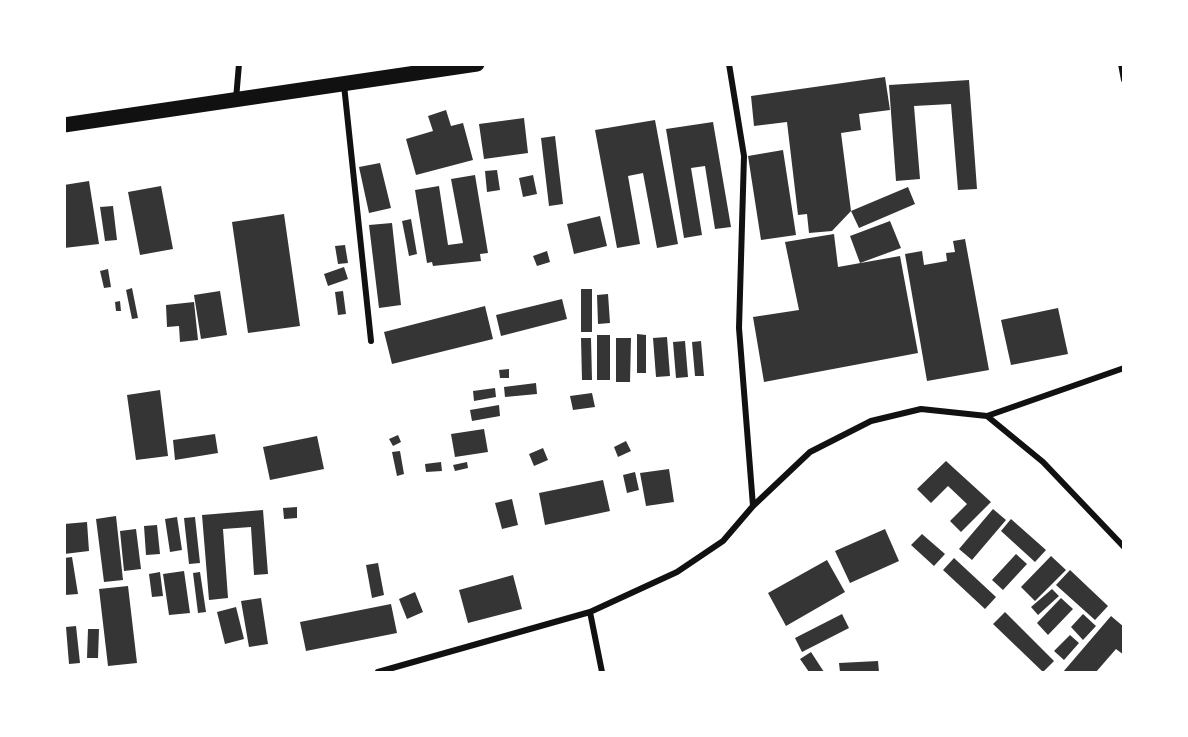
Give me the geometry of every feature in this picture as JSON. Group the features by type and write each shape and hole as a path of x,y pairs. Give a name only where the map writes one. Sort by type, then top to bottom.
{"main road":[{"path":"64,125 477,64"}],"street":[{"path":"236,99 239,64"},
{"path":"729,64 744,156 740,328 753,506"},
{"path":"1121,64 1124,80"},
{"path":"344,84 371,341"},
{"path":"378,672 590,612 676,572 723,541 753,506 810,452 871,421 921,410 987,416 1124,368"},
{"path":"987,416 1043,462 1124,547"},
{"path":"590,612 602,672"}],"building":[{"path":"885,77 890,110 859,114 861,130 841,133 851,211 832,231 809,233 807,214 798,215 787,122 754,126 751,96"},
{"path":"969,80 977,189 958,190 951,104 914,106 920,179 896,181 889,85"},
{"path":"446,110 451,126 463,123 473,160 416,175 406,139 433,131 428,116"},
{"path":"524,118 528,153 484,159 479,124"},
{"path":"655,120 678,244 657,248 643,173 628,176 640,244 617,248 595,130"},
{"path":"713,122 731,227 715,229 705,166 691,168 702,235 684,238 666,129"},
{"path":"555,136 563,204 549,206 541,138"},
{"path":"783,150 796,235 761,240 748,156"},
{"path":"380,163 391,208 369,213 359,167"},
{"path":"497,170 500,190 487,192 485,171"},
{"path":"475,175 488,253 480,254 481,261 433,266 432,262 427,263 415,190 439,186 448,245 463,243 451,179"},
{"path":"533,175 537,194 523,197 519,178"},
{"path":"89,181 99,244 64,248 64,185"},
{"path":"161,186 173,249 140,255 128,192"},
{"path":"908,187 915,204 859,228 851,211"},
{"path":"113,206 117,240 105,241 100,207"},
{"path":"284,214 300,326 248,333 232,222"},
{"path":"600,216 607,246 574,254 567,224"},
{"path":"411,219 417,254 409,256 402,221"},
{"path":"890,221 901,248 860,263 850,236"},
{"path":"392,223 401,305 379,308 369,225"},
{"path":"834,234 838,267 900,256 918,353 764,382 753,317 799,310 785,242"},
{"path":"965,239 989,370 927,381 905,254 922,251 924,265 947,261 946,253 955,252 953,241"},
{"path":"345,245 348,263 338,264 335,246"},
{"path":"547,251 550,262 537,266 533,256"},
{"path":"344,267 348,279 328,286 324,274"},
{"path":"108,269 111,287 104,288 100,271"},
{"path":"132,288 138,318 132,319 126,290"},
{"path":"581,289 592,289 592,332 581,332"},
{"path":"220,291 227,335 201,339 194,295"},
{"path":"343,291 346,314 338,315 335,292"},
{"path":"608,294 610,323 598,324 597,295"},
{"path":"562,299 567,319 501,336 496,315"},
{"path":"120,301 121,311 116,311 115,302"},
{"path":"194,302 198,340 180,342 179,326 167,327 166,305"},
{"path":"485,306 493,339 392,364 384,332"},
{"path":"1058,308 1068,354 1011,365 1001,320"},
{"path":"637,334 646,335 646,373 637,373"},
{"path":"597,335 610,335 610,380 597,380"},
{"path":"667,337 670,376 656,377 653,338"},
{"path":"581,338 591,338 592,380 582,380"},
{"path":"616,338 631,338 630,382 616,382"},
{"path":"685,341 688,377 676,378 673,342"},
{"path":"701,341 704,376 695,376 692,342"},
{"path":"509,369 509,378 500,378 499,370"},
{"path":"536,383 537,394 505,397 504,387"},
{"path":"495,388 496,397 474,401 473,391"},
{"path":"160,390 168,456 136,460 127,395"},
{"path":"592,393 595,407 573,410 570,396"},
{"path":"499,405 500,416 472,421 470,410"},
{"path":"484,429 488,452 455,457 451,434"},
{"path":"215,434 218,453 175,460 173,440"},
{"path":"398,435 401,442 393,446 389,439"},
{"path":"317,436 324,469 270,480 263,447"},
{"path":"626,441 631,451 618,457 614,447"},
{"path":"543,448 548,460 534,466 529,454"},
{"path":"400,451 404,474 397,476 392,452"},
{"path":"946,461 991,502 961,532 950,521 967,504 948,486 931,503 917,489"},
{"path":"441,462 442,471 426,472 425,464"},
{"path":"467,462 468,468 455,471 453,465"},
{"path":"669,469 674,502 646,506 640,473"},
{"path":"635,472 639,490 627,493 623,475"},
{"path":"603,480 610,511 545,525 539,493"},
{"path":"512,499 518,525 502,529 495,503"},
{"path":"297,507 297,518 284,519 283,508"},
{"path":"993,509 1006,520 972,560 959,549"},
{"path":"263,510 268,574 254,575 251,527 223,529 228,598 209,600 202,515"},
{"path":"116,516 123,580 104,582 96,519"},
{"path":"177,517 182,550 170,552 165,519"},
{"path":"195,517 200,563 189,564 184,518"},
{"path":"1011,519 1046,550 1035,562 1001,531"},
{"path":"87,522 89,551 64,554 64,524"},
{"path":"157,525 160,554 146,555 144,526"},
{"path":"136,529 141,569 124,571 120,531"},
{"path":"885,529 899,561 850,583 835,551"},
{"path":"922,534 945,554 934,566 911,545"},
{"path":"1016,554 1027,564 1003,590 992,580"},
{"path":"1051,556 1066,570 1035,601 1021,587"},
{"path":"72,557 78,594 65,595 64,558"},
{"path":"954,558 996,597 985,609 943,570"},
{"path":"827,560 845,592 786,626 768,593"},
{"path":"378,563 384,595 372,598 366,565"},
{"path":"1070,570 1108,606 1095,620 1056,585"},
{"path":"184,571 190,613 169,615 163,574"},
{"path":"160,572 163,596 152,597 149,574"},
{"path":"200,572 206,612 198,613 193,573"},
{"path":"513,575 522,609 468,623 459,590"},
{"path":"128,586 137,663 108,666 99,589"},
{"path":"1052,589 1059,596 1038,615 1031,607"},
{"path":"415,592 423,612 407,619 399,599"},
{"path":"261,598 268,644 249,647 241,601"},
{"path":"1061,598 1073,609 1048,635 1037,623"},
{"path":"391,604 397,633 306,651 300,622"},
{"path":"236,607 244,639 225,644 217,612"},
{"path":"1005,612 1054,661 1043,672 993,624"},
{"path":"842,614 849,628 802,652 795,638"},
{"path":"1083,614 1096,626 1083,640 1071,627"},
{"path":"1111,616 1124,627 1124,655 1116,649 1096,672 1063,672"},
{"path":"76,626 80,663 69,664 66,627"},
{"path":"88,629 99,629 98,658 87,658"},
{"path":"1070,635 1079,643 1064,660 1054,651"},
{"path":"811,652 824,672 809,672 800,659"},
{"path":"878,661 879,672 840,672 839,663"}]}
